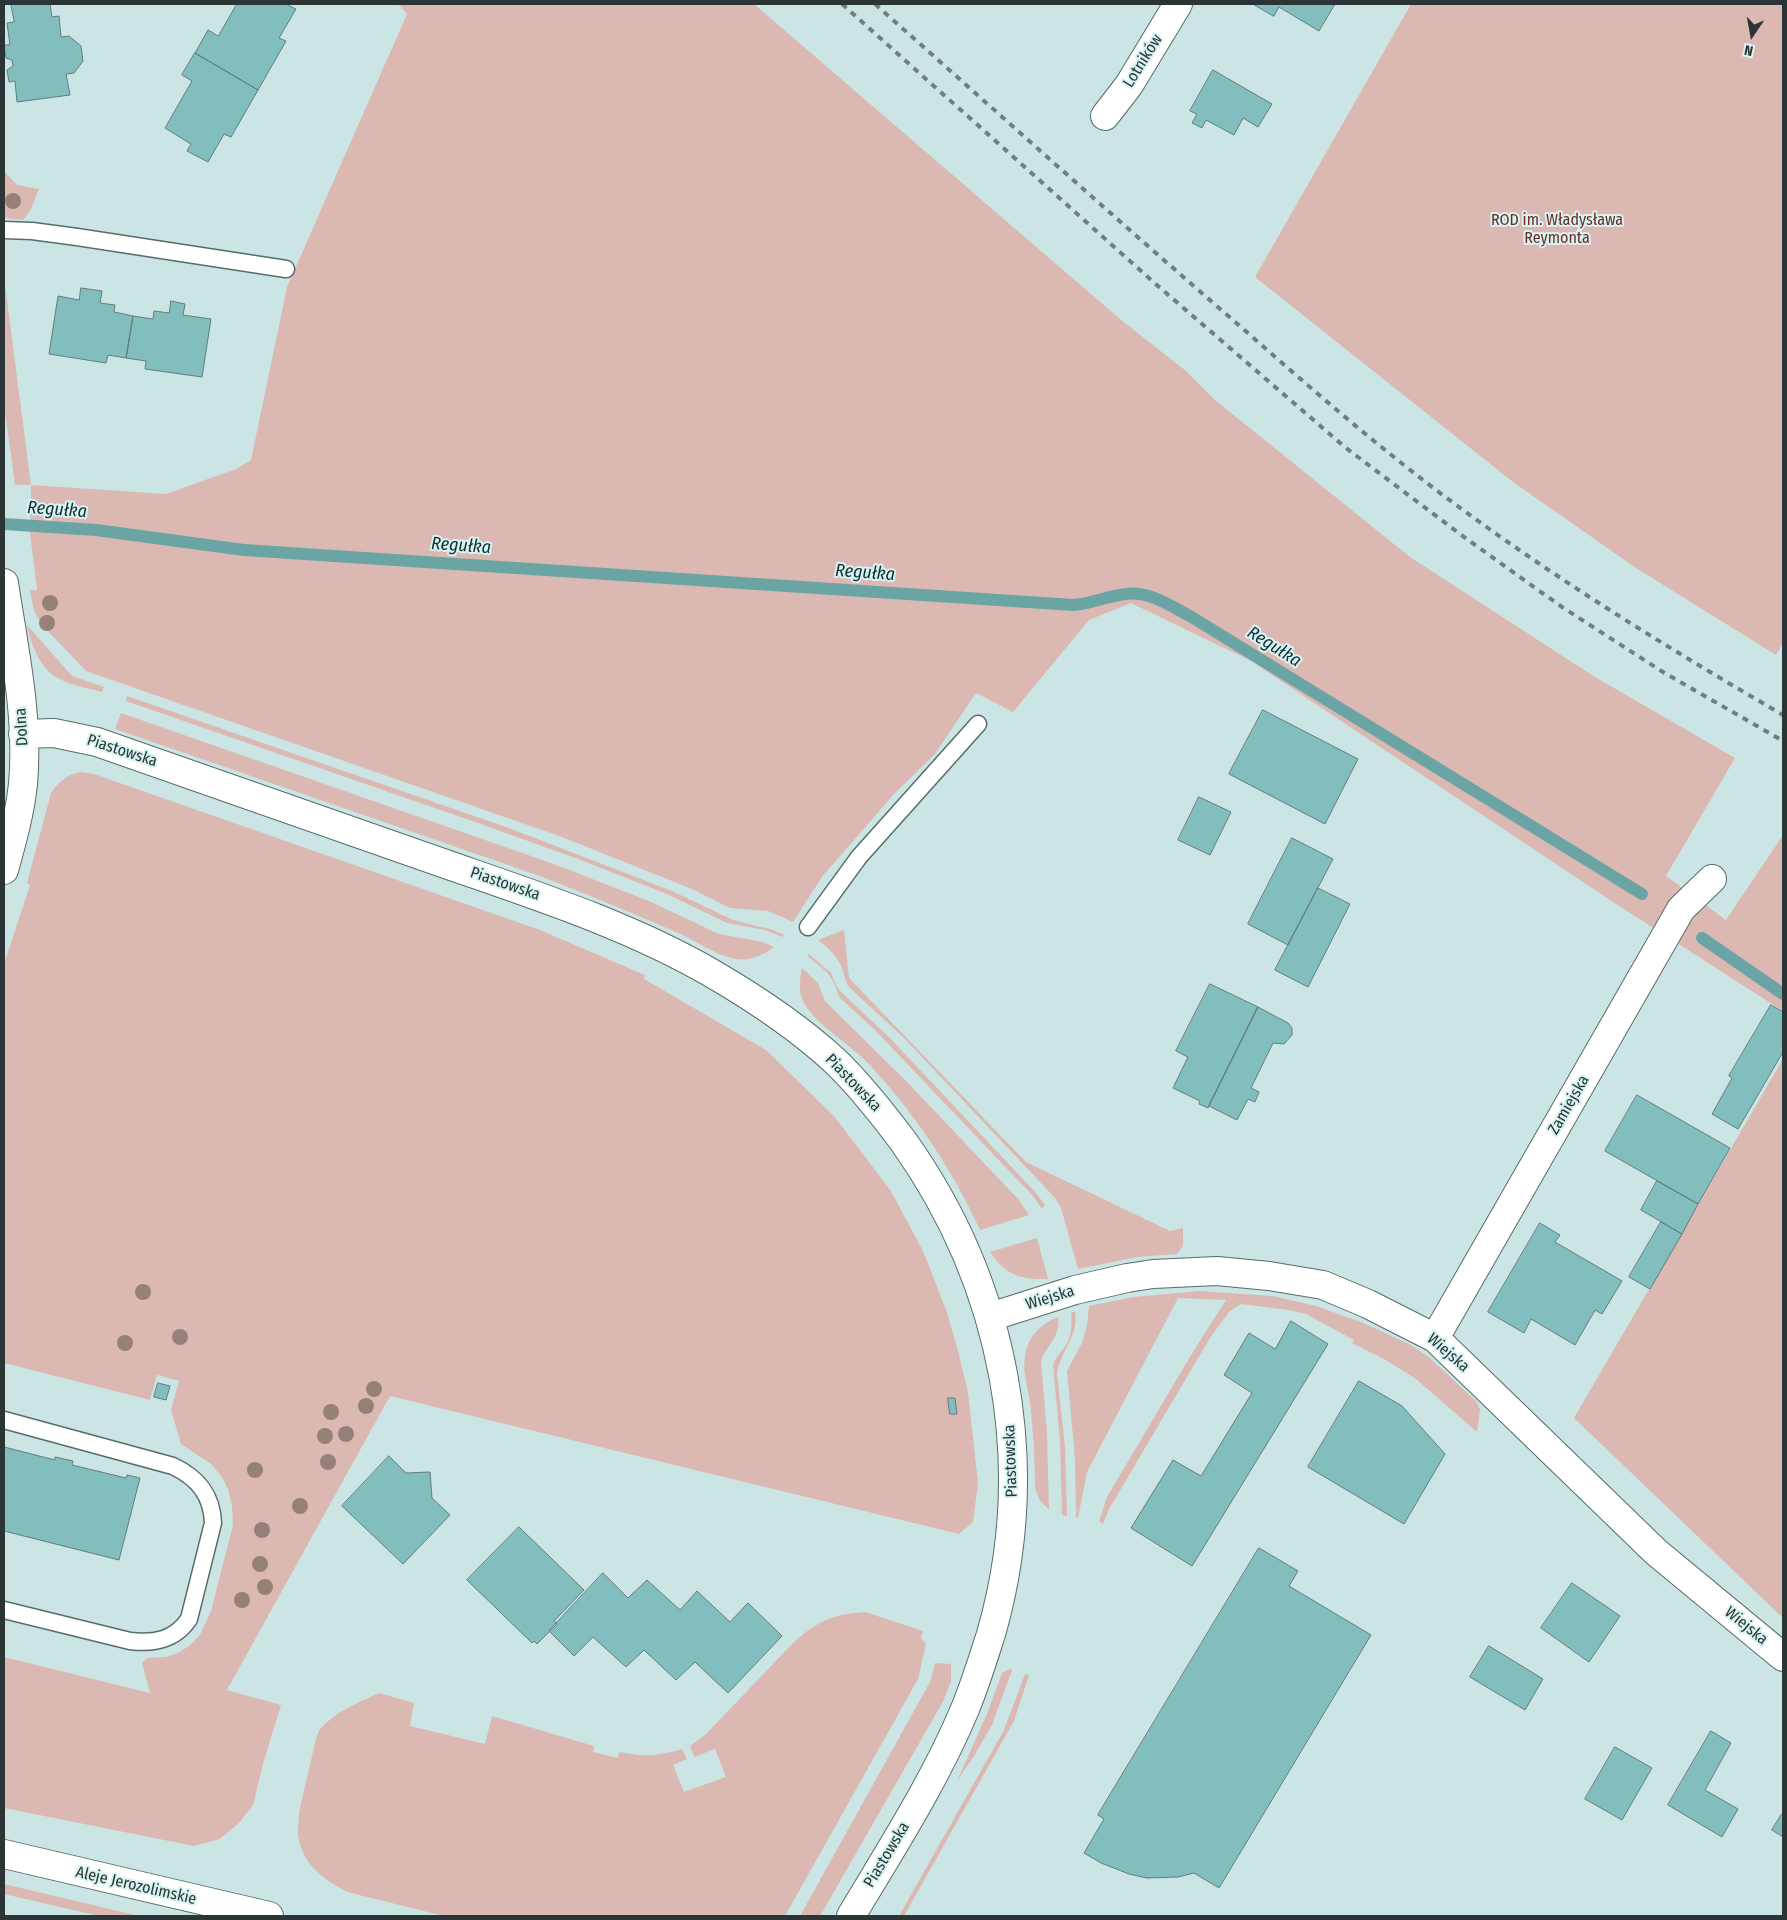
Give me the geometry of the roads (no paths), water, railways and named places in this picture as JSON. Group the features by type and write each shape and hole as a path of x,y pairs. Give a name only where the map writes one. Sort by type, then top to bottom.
{"street":[{"name":"Lotników","path":"1105,116 1129,85 1178,4"},
{"name":"Dolna","path":"4,583 18,674 24,768 20,805 4,870"},
{"name":"Piastowska","path":"23,734 54,733 69,735 116,748 554,901 649,941 711,973 784,1020 835,1061 886,1118 921,1167 951,1218 964,1246 990,1317 1006,1382 1012,1451 1011,1525 1007,1561 998,1604 980,1668 965,1709 909,1818 851,1916"},
{"name":"Zamiejska","path":"1436,1338 1682,909 1712,879"},
{"name":"Wiejska","path":"990,1317 1075,1290 1153,1274 1217,1271 1269,1276 1323,1285 1376,1308 1436,1338 1656,1552 1783,1657"},
{"name":"Aleje Jerozolimskie","path":"4,1854 269,1916"}],"lane":[{"path":"4,230 32,231 286,269"},
{"path":"808,928 858,856 978,724"},
{"path":"4,1420 173,1466 189,1474 206,1495 213,1513 213,1523 189,1619 173,1636 144,1643 130,1641 4,1610"}],"waterway":[{"name":"Regułka","path":"4,524 96,530 244,550 1073,605 1119,595 1143,595 1160,600 1190,616 1642,894"},
{"name":"Regułka","path":"1702,938 1783,994"}],"railway":[{"path":"842,4 1158,286 1346,448 1464,537 1562,607 1663,672 1783,741"},
{"path":"875,4 1103,207 1348,420 1414,473 1503,539 1549,570 1641,630 1783,715"}],"park label":[{"name":"ROD im. Władysława Reymonta","path":"1557,230"}]}
